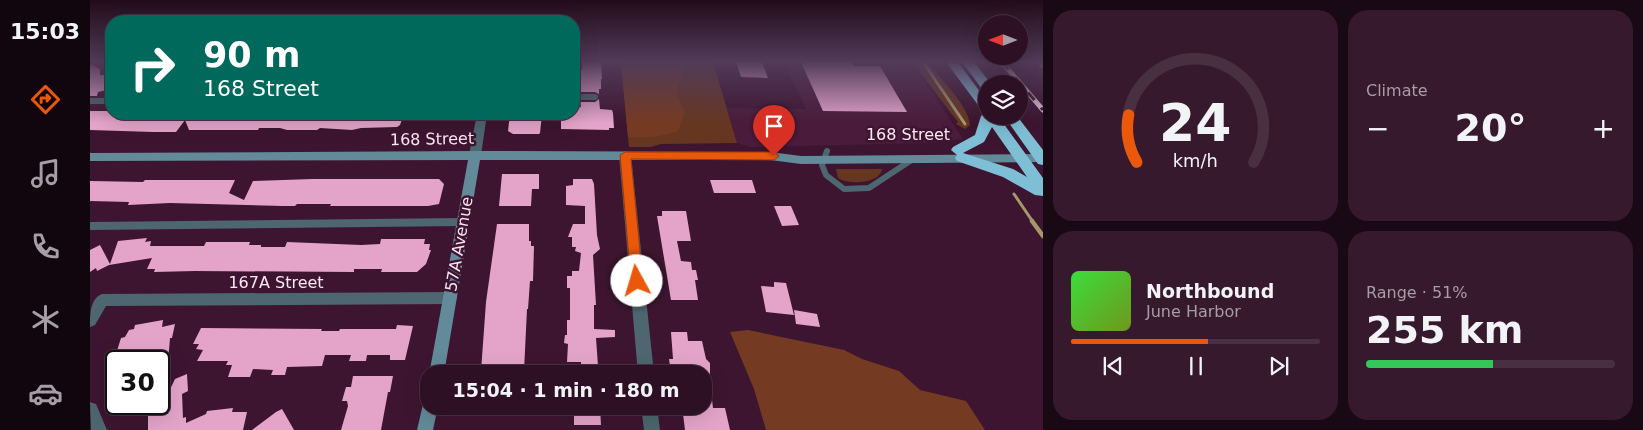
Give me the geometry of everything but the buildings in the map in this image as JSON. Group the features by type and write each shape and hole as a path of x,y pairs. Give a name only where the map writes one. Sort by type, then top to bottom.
{"highway":[{"path":"967,82 978,98"},
{"path":"960,154 983,136 985,125"},
{"path":"998,125 1043,189"},
{"path":"1017,125 1041,155"},
{"path":"960,154 1008,173 1029,183 1043,193"}],"main road":[{"name":"168 Street","path":"825,155 914,158 960,154"},
{"name":"57A Avenue","path":"438,365 475,155"},
{"name":"168 Street","path":"90,157 308,158 625,155 774,156 801,160 825,155 1041,155"},
{"path":"425,430 428,415"}],"street":[{"name":"57A Avenue","path":"475,155 481,120"},
{"path":"625,155 645,365"},
{"name":"167A Street","path":"90,320 102,300 450,298"},
{"path":"90,410 99,430"},
{"path":"650,415 652,430"}],"lane":[{"path":"580,97 595,97"},
{"path":"90,101 105,101"},
{"path":"825,155 822,164 826,176 844,189 856,190 868,188 914,158"},
{"path":"90,226 463,222"}],"shaded area":[{"path":"623,82 719,82 737,143 661,144 651,147 629,147"},
{"path":"623,82 680,82 676,91 685,112 678,131 653,137 628,137"},
{"path":"793,82 925,82 963,139 931,143 749,147 737,143 727,108 806,109"},
{"path":"927,82 944,82 946,84 965,109 970,125 965,129 956,124 958,122"},
{"path":"836,169 882,169 876,178 863,182 849,182 838,178"},
{"path":"748,330 844,350 862,359 899,371 920,390 966,401 985,430 766,430 754,389 730,332"}],"waterway":[{"path":"937,82 965,124"},
{"path":"1014,194 1033,222"},
{"path":"1032,221 1043,236"}],"railway":[{"path":"1019,82 1043,110"}],"route":[{"path":"637,281 625,155 774,156"}]}
